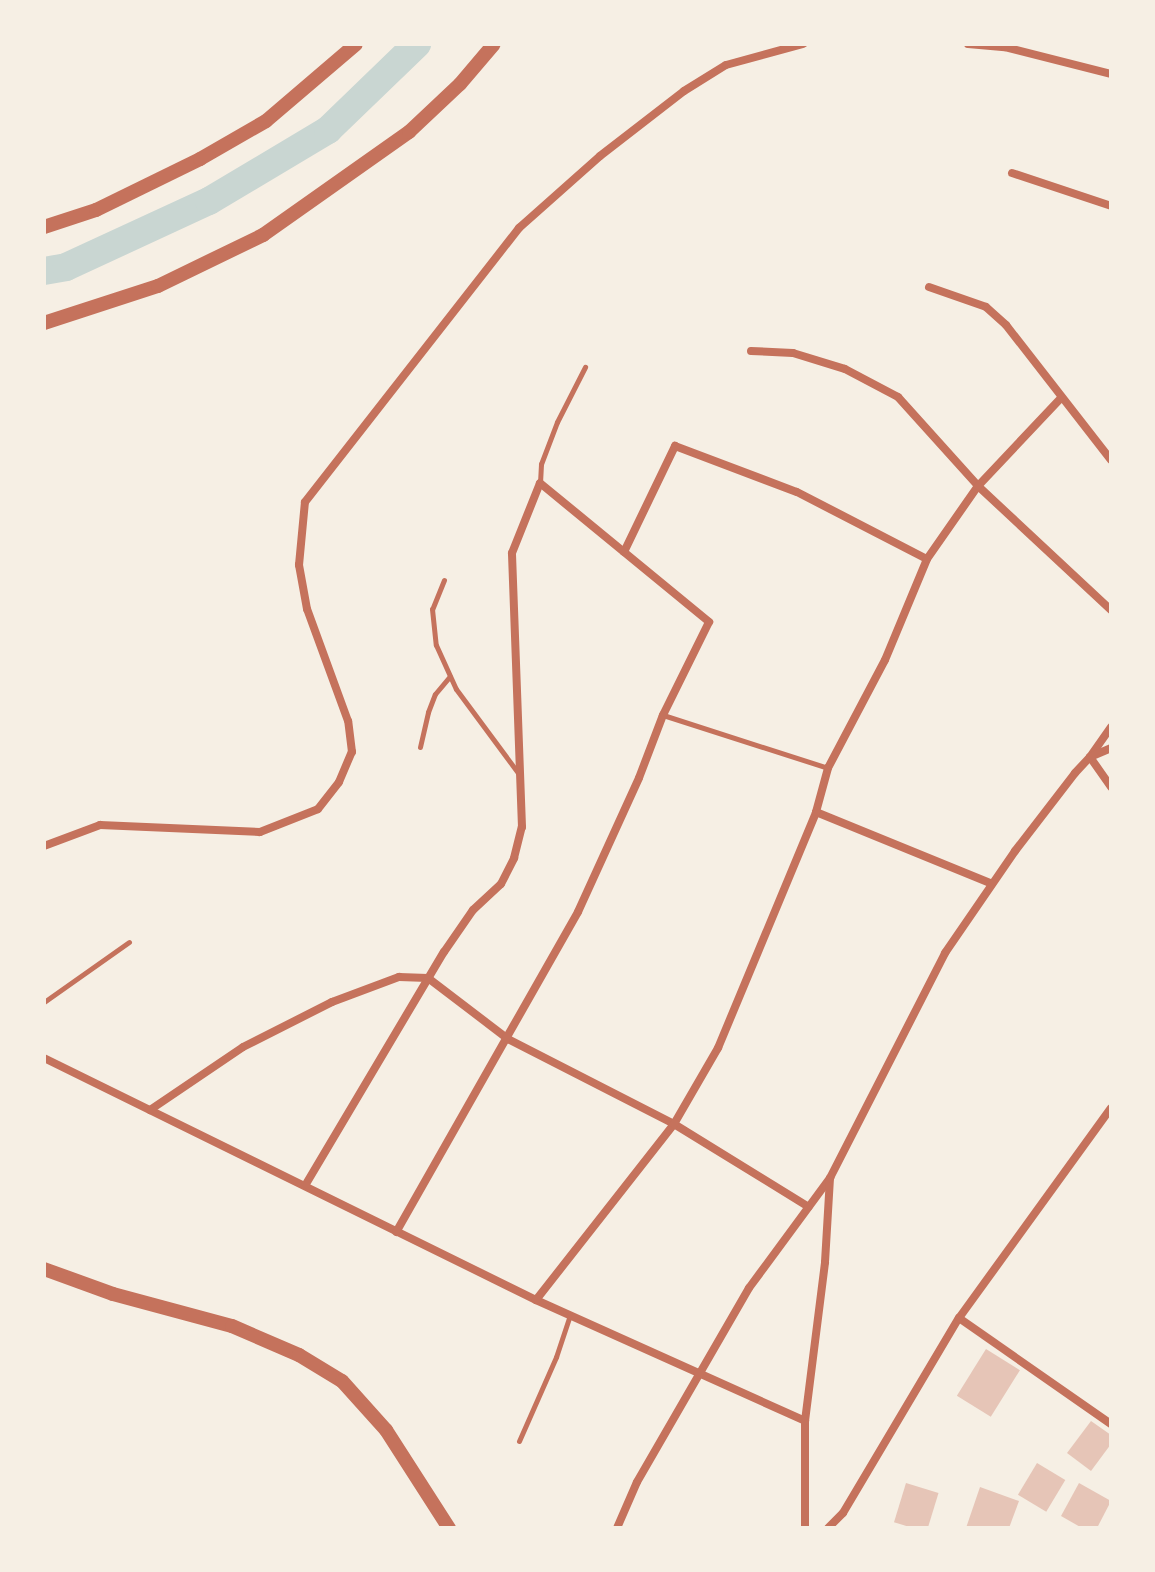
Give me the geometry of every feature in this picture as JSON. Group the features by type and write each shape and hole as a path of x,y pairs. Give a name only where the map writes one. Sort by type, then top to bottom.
{"street":[{"path":"44,227 96,210 200,159 266,121 356,44"},
{"path":"44,323 158,286 263,235 409,132 460,84 494,44"},
{"path":"44,846 100,825 260,832 318,809 339,782 352,752 348,721 322,654 299,565 305,502 519,228 600,156 684,91 726,65 803,44"},
{"path":"968,44 1005,47 1111,74"},
{"path":"1012,173 1111,206"},
{"path":"929,287 986,307 1006,325 1111,460"},
{"path":"751,351 793,353 845,369 898,397 978,486 1111,610"},
{"path":"536,1300 674,1124 718,1048 816,812 828,768 885,660 927,559 978,486 1061,398"},
{"path":"624,552 675,446 797,492 927,559"},
{"path":"306,1184 428,978 473,910 501,884 514,858 522,827 512,553 540,483 709,622 663,715 639,778 578,912 396,1232"},
{"path":"617,1528 637,1482 749,1288 830,1178 945,953 992,884 1111,727"},
{"path":"1090,757 1111,748"},
{"path":"1090,757 1111,787"},
{"path":"816,812 992,884"},
{"path":"150,1110 243,1047 332,1002 399,977 428,978 508,1039 674,1124 809,1207"},
{"path":"44,1058 306,1184 536,1300 805,1421"},
{"path":"828,1528 843,1513 959,1318 1111,1108"},
{"path":"805,1528 805,1421 816,1349 830,1178"},
{"path":"44,1269 113,1294 232,1326 299,1355 342,1381 386,1430 449,1528"},
{"path":"959,1318 1111,1424"}],"lane":[{"path":"540,483 541,464 557,422 585,367"},
{"path":"444,580 432,609 432,626 450,676 505,759 520,776"},
{"path":"420,747 435,694 450,676"},
{"path":"663,715 828,768"},
{"path":"44,1002 129,942"},
{"path":"519,1441 556,1357 570,1315"}],"building":[{"path":"986,1349 1020,1370 991,1417 957,1396"},
{"path":"1091,1421 1111,1435 1111,1444 1091,1471 1067,1453"},
{"path":"1037,1463 1065,1480 1046,1512 1018,1495"},
{"path":"906,1483 939,1493 928,1528 913,1528 894,1522"},
{"path":"1079,1483 1111,1501 1097,1528 1082,1528 1061,1516"},
{"path":"980,1487 1019,1501 1009,1528 966,1528"}],"waterway":[{"path":"44,271 66,267 209,201 328,130 417,44"}]}
